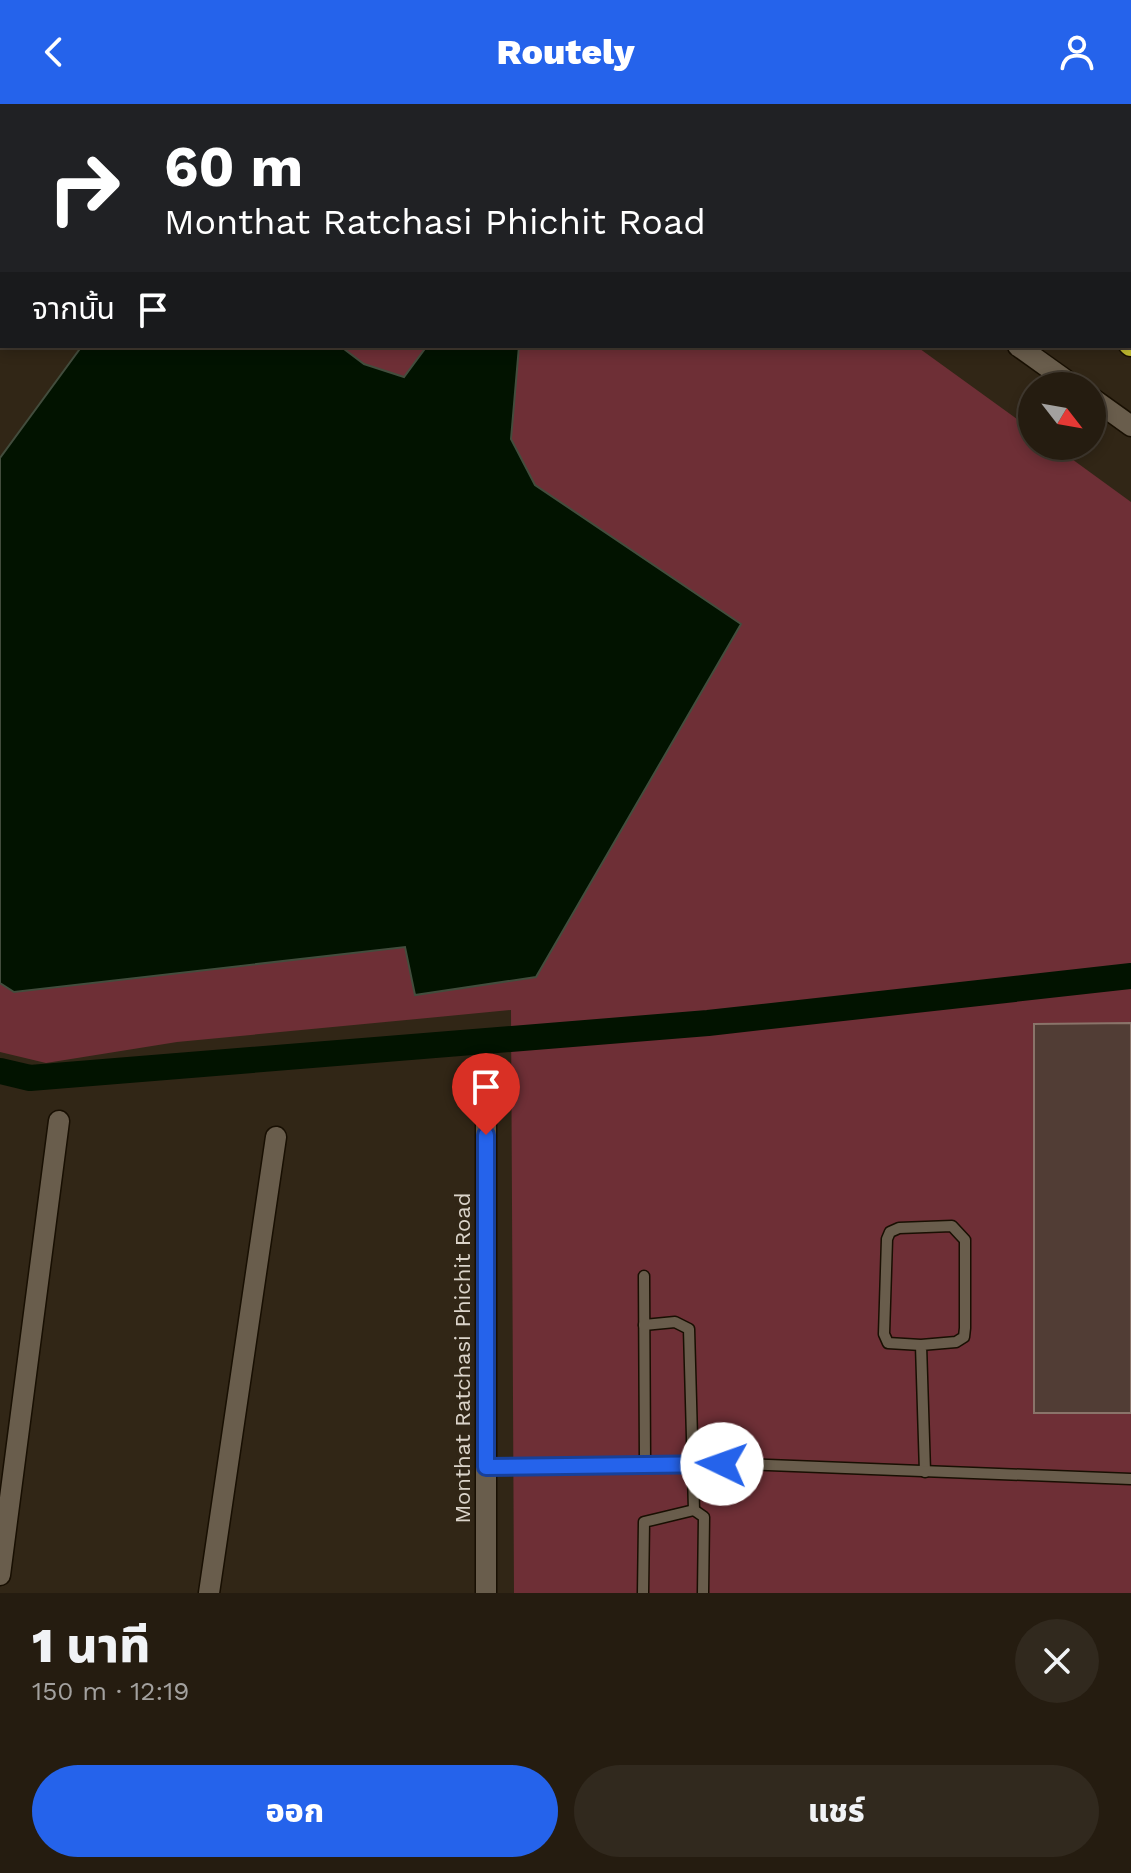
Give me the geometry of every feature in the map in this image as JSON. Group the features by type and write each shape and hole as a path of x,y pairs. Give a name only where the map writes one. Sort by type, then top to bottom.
{"street":[{"path":"1021,348 1054,372"},
{"path":"1106,408 1131,426"},
{"name":"Monthat Ratchasi Phichit Road","path":"486,1075 486,1593"},
{"path":"0,1575 59,1121"},
{"path":"209,1593 276,1137"}],"lane":[{"path":"952,1226 965,1240 964,1337 956,1342 921,1345 896,1346 888,1343 884,1334 887,1239 890,1232 899,1228 952,1226"},
{"path":"644,1276 645,1463"},
{"path":"644,1325 675,1322 689,1329 694,1510"},
{"path":"921,1345 925,1472"},
{"path":"486,1467 691,1462 1131,1479"},
{"path":"643,1593 644,1522 694,1510 704,1517 703,1593"}],"shaded area":[{"path":"81,348 919,348 1018,420 1018,460 1073,460 1131,502 1131,1593 514,1593 511,1010 177,1042 46,1063 0,1052 0,458"},
{"path":"81,348 343,348 364,364 404,377 426,348 519,348 511,439 535,485 741,624 536,977 415,995 405,947 14,992 0,983 0,458"}],"building":[{"path":"1131,1023 1131,1413 1034,1413 1034,1024"}],"waterway":[{"path":"0,1071 30,1078 708,1023 1131,976"}],"route":[{"path":"486,1135 486,1467 722,1464"}]}
